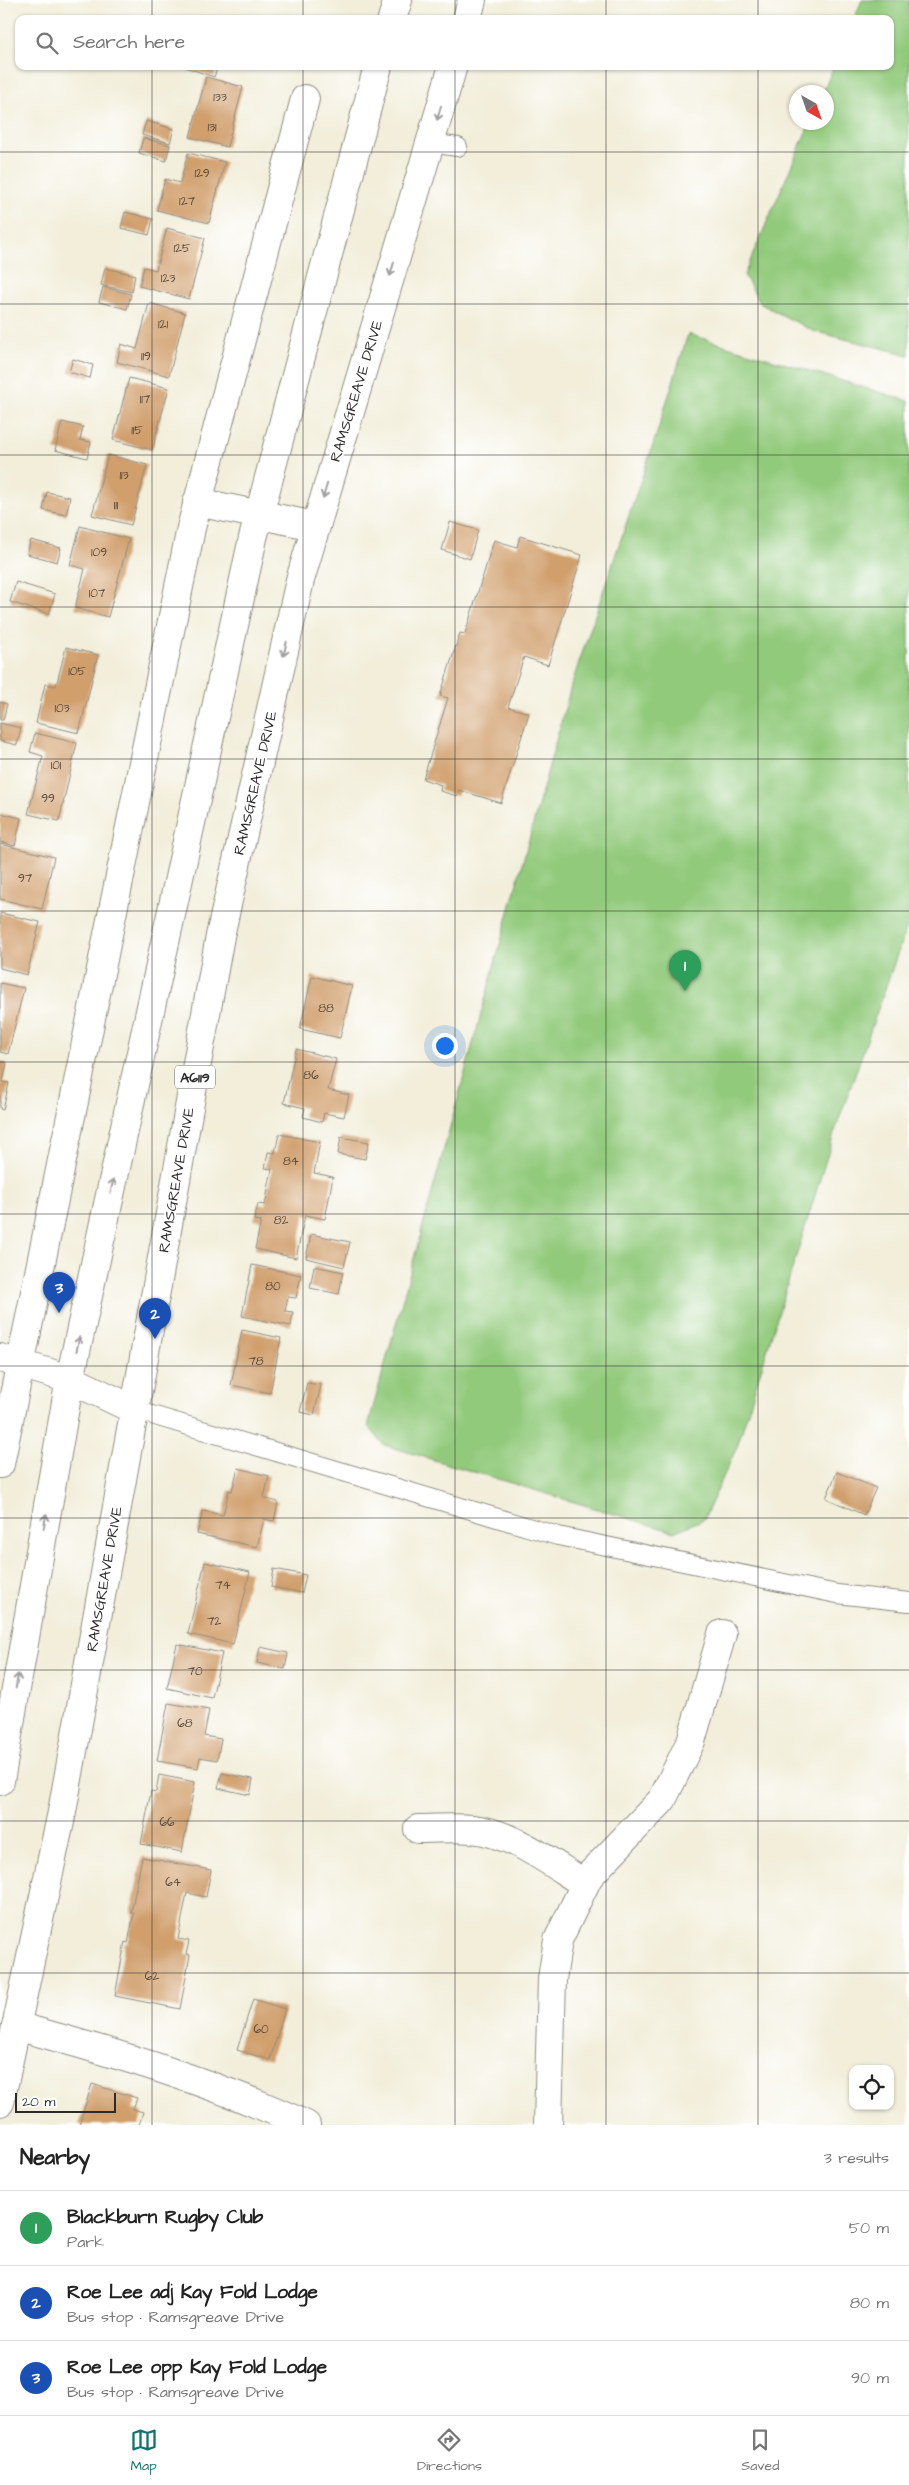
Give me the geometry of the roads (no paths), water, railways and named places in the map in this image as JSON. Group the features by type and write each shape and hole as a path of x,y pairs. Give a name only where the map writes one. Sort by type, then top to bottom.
{"main road":[{"path":"393,15 398,0"},
{"path":"467,15 472,0"},
{"path":"0,1781 70,1379 259,516 377,70"},
{"name":"RAMSGREAVE DRIVE","path":"0,2102 62,1812 220,936 300,580 451,70"},
{"path":"0,1464 10,1360 197,502 305,99"},
{"path":"197,502 315,526"},
{"path":"10,1360 70,1379 135,1410"},
{"path":"548,2125 552,1979 558,1940 589,1876 662,1800 691,1741 722,1634"},
{"path":"418,1829 472,1829 496,1834 534,1852 585,1884"},
{"path":"16,2026 182,2075 270,2108 306,2125"}],"lane":[{"path":"430,143 458,147"},
{"path":"135,1410 558,1536 820,1591 909,1602"}],"place":[{"name":"Blackburn Rugby Club","path":"685,991"},
{"name":"Roe Lee opp Kay Fold Lodge","path":"59,1313"},
{"name":"Roe Lee adj Kay Fold Lodge","path":"155,1339"}]}
